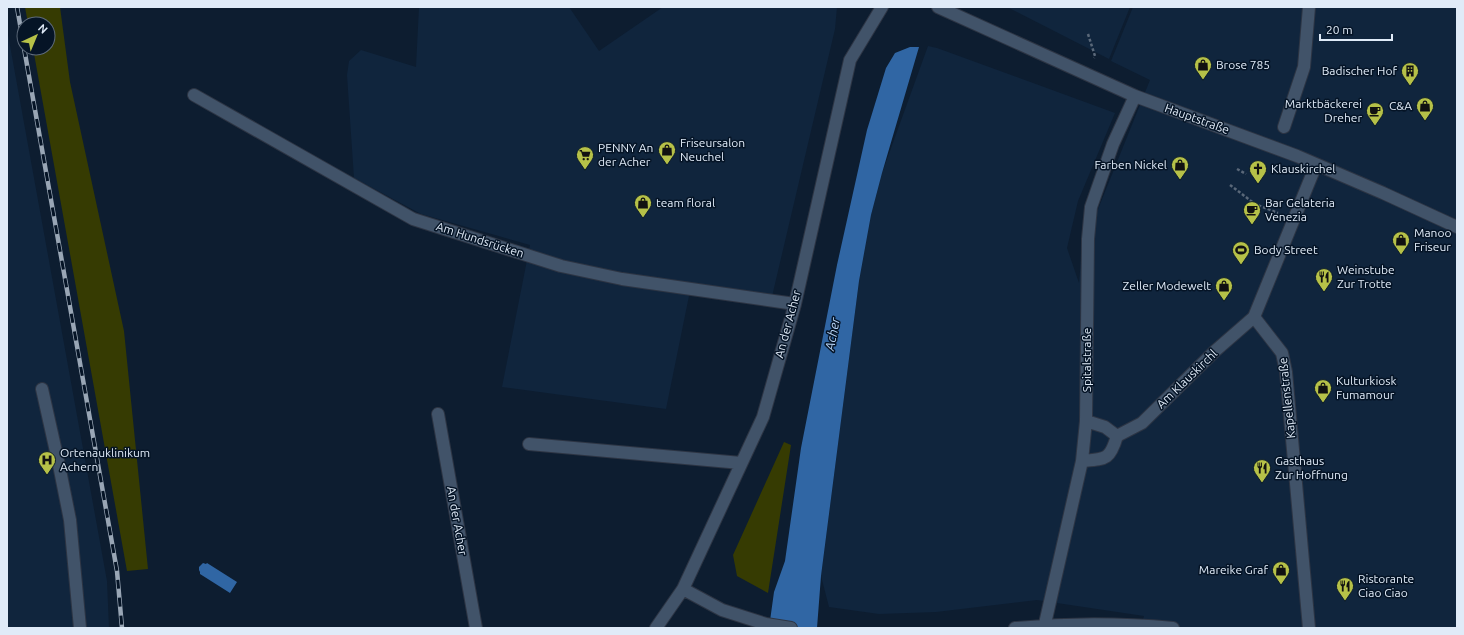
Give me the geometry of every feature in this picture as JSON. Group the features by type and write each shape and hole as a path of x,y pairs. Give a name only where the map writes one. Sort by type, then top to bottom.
{"street":[{"name":"An der Acher","path":"656,628 683,589 763,417 795,304 850,60 882,7"},
{"name":"Hauptstraße","path":"938,7 1135,96 1316,165 1457,228"},
{"path":"1284,127 1304,67 1309,7"},
{"name":"Am Hundsrücken","path":"194,95 413,219 568,267 622,279 795,304"},
{"name":"Spitalstraße","path":"1045,626 1082,461 1086,421 1088,240 1092,207 1113,144 1135,96"},
{"path":"1254,317 1316,165"},
{"name":"Am Klauskirchl","path":"1117,436 1142,423 1215,351 1254,317"},
{"name":"Kapellenstraße","path":"1254,317 1282,353 1286,372 1309,628"},
{"path":"42,389 70,520 80,628"},
{"name":"An der Acher","path":"438,414 476,628"},
{"path":"1082,461 1103,460 1113,450 1117,436 1105,427 1086,421"},
{"path":"529,444 741,463"},
{"path":"683,589 722,610 766,624 791,628"},
{"path":"1015,628 1045,626 1129,626 1173,628"}],"path":[{"path":"1237,169 1246,174"},
{"path":"1230,185 1255,204 1293,219"}],"shaded area":[{"path":"419,7 569,7 599,51 663,7 837,7 835,29 770,305 690,291 666,409 502,387 530,245 421,214 354,178 347,75 349,61 361,50 416,67"},
{"path":"1007,7 1130,7 1109,59"},
{"path":"1133,7 1457,7 1457,628 1141,628 1144,616 1037,600 936,612 879,614 829,607 821,576 859,281 871,215 882,173 928,46 1115,113 1078,201 1067,248 1079,283 1082,249 1150,80 1111,61"},
{"name":"Ortenauklinikum Achern","path":"7,29 107,581 109,628 7,628"}],"green space":[{"path":"25,7 60,7 70,82 124,331 148,569 127,571 34,56 56,56 56,16 27,16"},
{"path":"784,442 791,445 768,593 737,576 733,555"}],"water":[{"name":"Acher","path":"910,47 919,47 871,215 859,281 821,576 817,628 769,628 774,592 785,561 801,448 837,265 867,130 886,68 895,53"},
{"path":"203,563 207,563 237,582 230,593 200,574 199,567"}],"railway":[{"path":"17,7 19,16"},
{"path":"25,56 117,571 122,628"}],"place":[{"name":"Brose 785","path":"1203,80"},
{"name":"Badischer Hof","path":"1410,86"},
{"name":"C&A","path":"1425,121"},
{"name":"Marktbäckerei Dreher","path":"1375,126"},
{"name":"Friseursalon Neuchel","path":"667,165"},
{"name":"PENNY An der Acher","path":"585,170"},
{"name":"Farben Nickel","path":"1180,180"},
{"name":"Klauskirchel","path":"1258,184"},
{"name":"team floral","path":"643,218"},
{"name":"Bar Gelateria Venezia","path":"1252,225"},
{"name":"Manoo Friseur","path":"1401,255"},
{"name":"Body Street","path":"1241,265"},
{"name":"Weinstube Zur Trotte","path":"1324,292"},
{"name":"Zeller Modewelt","path":"1224,301"},
{"name":"Kulturkiosk Fumamour","path":"1323,403"},
{"name":"Ortenauklinikum Achern","path":"47,475"},
{"name":"Gasthaus Zur Hoffnung","path":"1262,483"},
{"name":"Mareike Graf","path":"1281,585"},
{"name":"Ristorante Ciao Ciao","path":"1345,601"}]}
